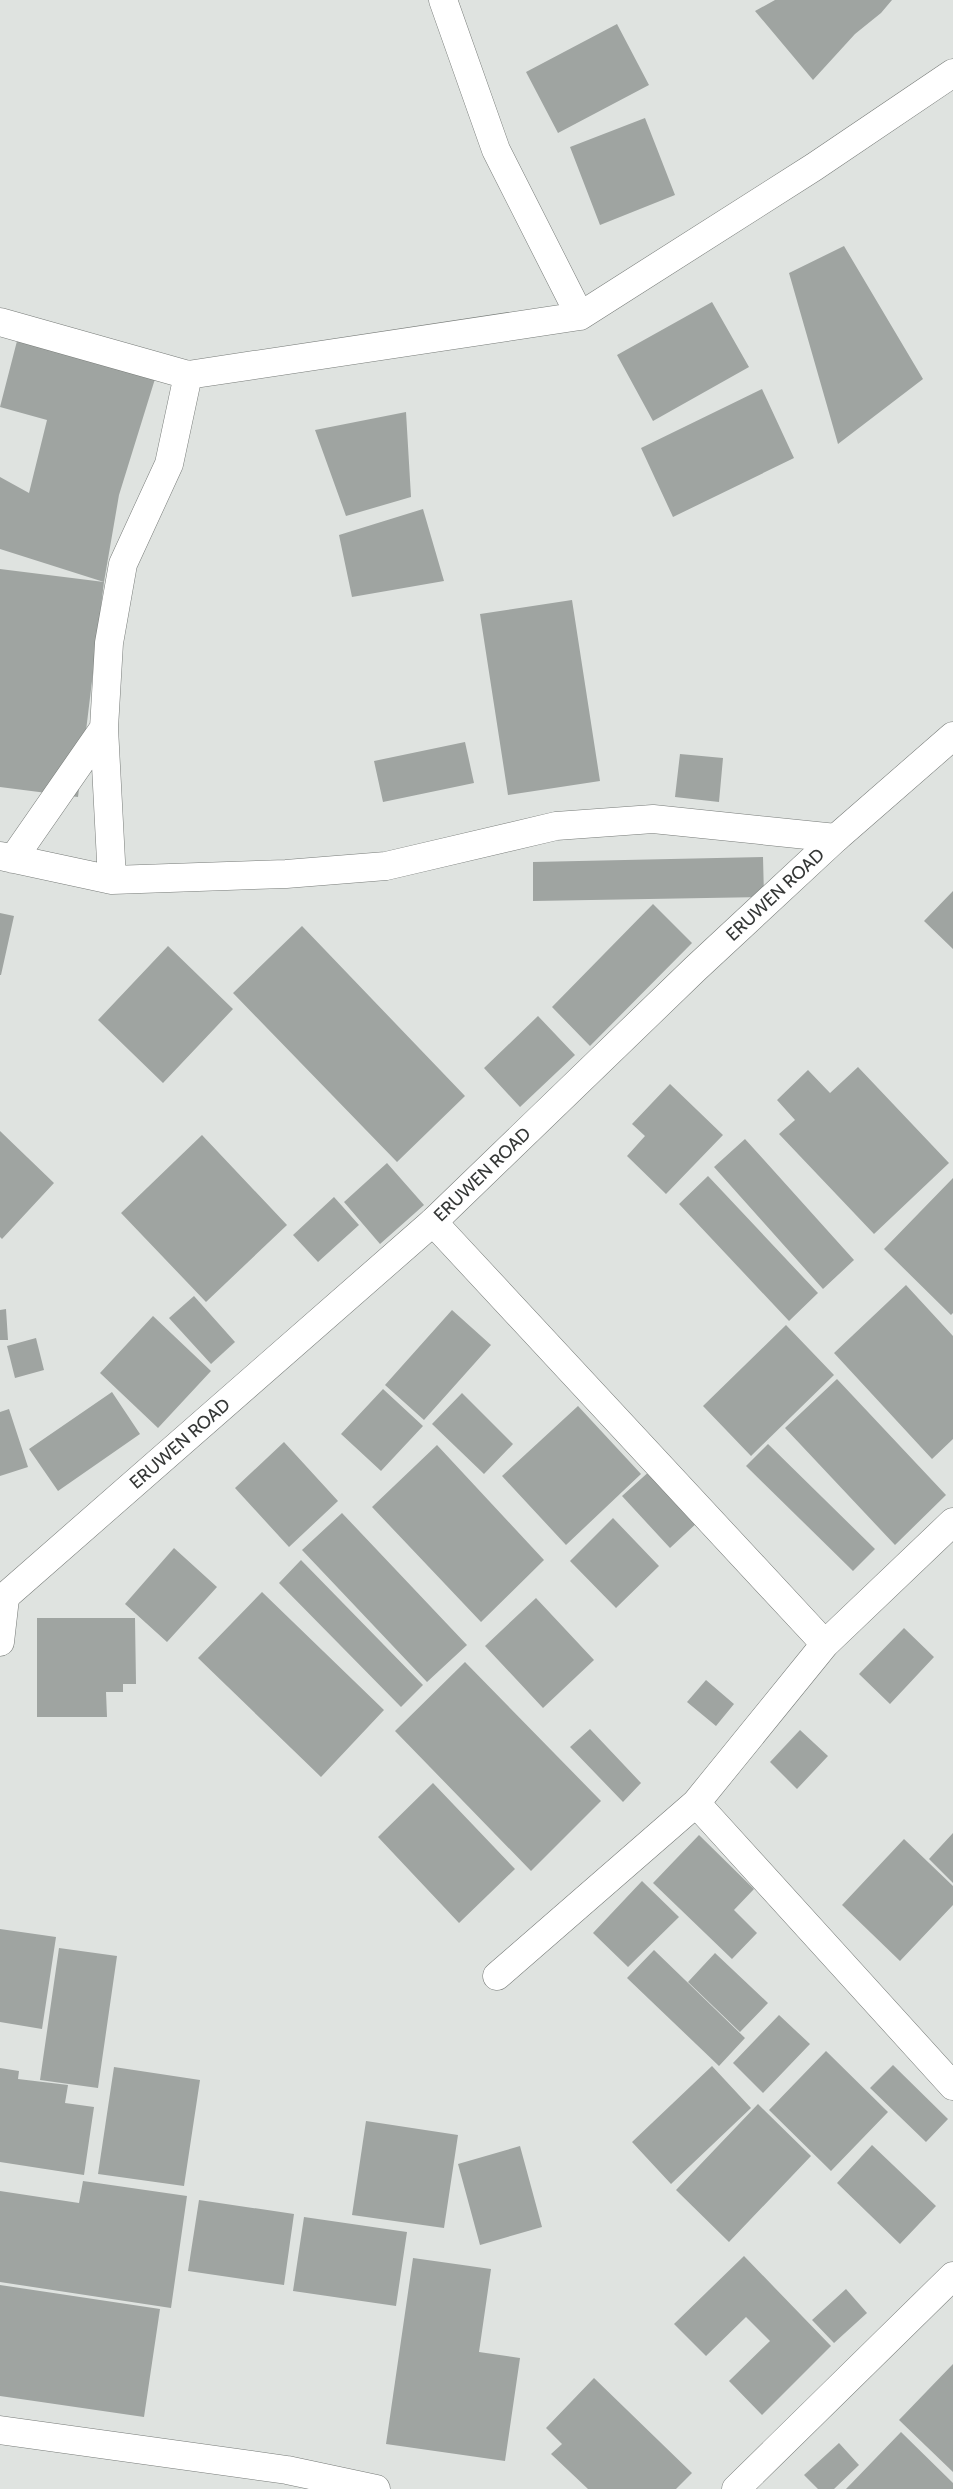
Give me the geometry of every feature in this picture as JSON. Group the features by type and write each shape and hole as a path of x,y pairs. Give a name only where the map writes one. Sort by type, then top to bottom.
{"street":[{"path":"443,0 496,150 580,316"},
{"path":"2,318 188,375 580,316 814,166 953,73"},
{"path":"112,880 104,728 110,643 123,564 169,464 188,375"},
{"path":"104,728 6,858 112,880 286,874 386,866 556,826 653,818 836,838"},
{"name":"ERUWEN ROAD","path":"3,1600 433,1222 695,969 836,838 953,736"},
{"path":"433,1222 825,1644"},
{"path":"498,1976 696,1803 825,1644 953,1522"},
{"path":"0,1642 3,1600"},
{"path":"696,1803 953,2086"},
{"path":"736,2489 953,2276"},
{"path":"0,2430 286,2479 376,2489"}],"building":[{"path":"775,0 892,0 881,13 855,34 813,80 755,11"},
{"path":"617,24 649,85 558,133 526,72"},
{"path":"645,118 675,195 600,225 570,147"},
{"path":"844,246 923,379 838,444 789,273"},
{"path":"712,302 749,367 653,421 617,355"},
{"path":"17,341 159,366 119,495 104,582 0,549 0,477 29,493 47,420 0,407"},
{"path":"762,389 794,458 673,517 641,448"},
{"path":"406,412 411,497 346,516 315,430"},
{"path":"423,509 444,581 352,597 339,535"},
{"path":"0,569 104,582 78,797 0,787"},
{"path":"572,600 600,781 508,795 480,614"},
{"path":"465,742 474,783 383,802 374,761"},
{"path":"680,754 723,758 719,802 675,797"},
{"path":"763,857 764,897 533,901 533,862"},
{"path":"953,891 953,949 924,921"},
{"path":"653,904 692,943 590,1046 552,1007"},
{"path":"0,913 14,916 1,975 0,975"},
{"path":"302,926 465,1096 397,1162 233,993"},
{"path":"168,946 233,1009 163,1083 98,1020"},
{"path":"538,1016 575,1055 520,1107 484,1068"},
{"path":"858,1067 949,1163 874,1234 779,1134 795,1120 777,1100 808,1070 830,1093"},
{"path":"670,1084 723,1135 666,1194 627,1156 645,1136 632,1124"},
{"path":"0,1131 54,1183 2,1239 0,1237"},
{"path":"202,1135 287,1225 206,1302 121,1213"},
{"path":"745,1139 854,1260 823,1289 714,1167"},
{"path":"387,1163 424,1205 380,1244 344,1202"},
{"path":"708,1176 818,1293 789,1321 679,1204"},
{"path":"953,1178 953,1313 951,1315 884,1249"},
{"path":"334,1197 359,1225 318,1262 293,1235"},
{"path":"906,1285 953,1336 953,1439 932,1459 834,1353"},
{"path":"194,1296 235,1342 211,1364 169,1318"},
{"path":"6,1309 8,1340 0,1340 0,1310"},
{"path":"452,1310 491,1345 424,1420 385,1385"},
{"path":"153,1316 211,1371 158,1428 100,1373"},
{"path":"786,1325 834,1375 751,1456 703,1406"},
{"path":"36,1338 44,1370 15,1378 7,1346"},
{"path":"837,1379 946,1495 895,1545 785,1428"},
{"path":"383,1389 423,1426 381,1471 341,1434"},
{"path":"112,1392 140,1434 58,1491 29,1449"},
{"path":"462,1393 513,1444 484,1474 432,1424"},
{"path":"578,1406 641,1474 566,1545 502,1476"},
{"path":"9,1409 28,1467 0,1476 0,1412"},
{"path":"284,1442 338,1501 289,1547 235,1488"},
{"path":"768,1444 875,1549 853,1571 746,1466"},
{"path":"437,1445 544,1560 481,1622 372,1507"},
{"path":"652,1469 699,1521 670,1548 622,1496"},
{"path":"342,1513 467,1645 427,1682 302,1550"},
{"path":"613,1518 659,1566 616,1608 570,1561"},
{"path":"174,1548 217,1587 167,1642 125,1604"},
{"path":"301,1560 423,1685 401,1707 279,1583"},
{"path":"262,1592 384,1710 321,1777 198,1658"},
{"path":"536,1598 594,1660 543,1708 485,1646"},
{"path":"37,1618 135,1618 136,1684 123,1684 123,1692 106,1692 107,1717 37,1717"},
{"path":"904,1628 934,1657 890,1704 859,1674"},
{"path":"465,1662 601,1801 531,1871 395,1731"},
{"path":"706,1680 734,1704 716,1726 687,1702"},
{"path":"590,1729 641,1783 623,1802 570,1747"},
{"path":"800,1730 828,1756 797,1789 770,1762"},
{"path":"433,1783 515,1869 459,1923 378,1837"},
{"path":"953,1833 953,1883 929,1859"},
{"path":"699,1835 754,1889 734,1910 757,1933 732,1959 653,1883"},
{"path":"904,1839 953,1886 953,1905 900,1961 842,1905"},
{"path":"642,1881 679,1917 628,1967 593,1933"},
{"path":"0,1929 56,1937 42,2029 0,2022"},
{"path":"59,1948 117,1956 98,2088 40,2080"},
{"path":"654,1950 745,2038 719,2066 627,1978"},
{"path":"715,1953 768,2003 740,2032 688,1982"},
{"path":"779,2015 810,2044 763,2093 733,2063"},
{"path":"826,2051 888,2112 831,2171 769,2110"},
{"path":"893,2065 948,2119 926,2142 870,2088"},
{"path":"712,2066 751,2108 671,2184 632,2142"},
{"path":"114,2067 200,2080 184,2186 98,2174"},
{"path":"0,2068 19,2071 18,2079 68,2085 65,2103 94,2107 84,2175 0,2162"},
{"path":"758,2104 811,2156 729,2242 676,2190"},
{"path":"366,2121 458,2135 444,2228 352,2215"},
{"path":"872,2145 936,2206 900,2244 837,2183"},
{"path":"520,2146 542,2227 480,2245 458,2164"},
{"path":"83,2181 187,2196 171,2308 0,2282 0,2191 79,2203"},
{"path":"199,2200 294,2214 284,2285 188,2271"},
{"path":"304,2217 407,2232 396,2306 293,2291"},
{"path":"744,2256 831,2346 762,2415 729,2381 770,2341 746,2317 706,2356 674,2324"},
{"path":"413,2258 491,2269 479,2352 520,2358 505,2461 386,2444"},
{"path":"0,2285 160,2309 144,2417 0,2396"},
{"path":"846,2289 867,2313 834,2343 812,2320"},
{"path":"953,2364 953,2472 899,2420"},
{"path":"594,2378 692,2473 676,2489 588,2489 551,2454 562,2444 546,2428"},
{"path":"901,2432 953,2483 953,2489 846,2489"},
{"path":"839,2443 859,2465 834,2489 818,2489 804,2475"}]}
